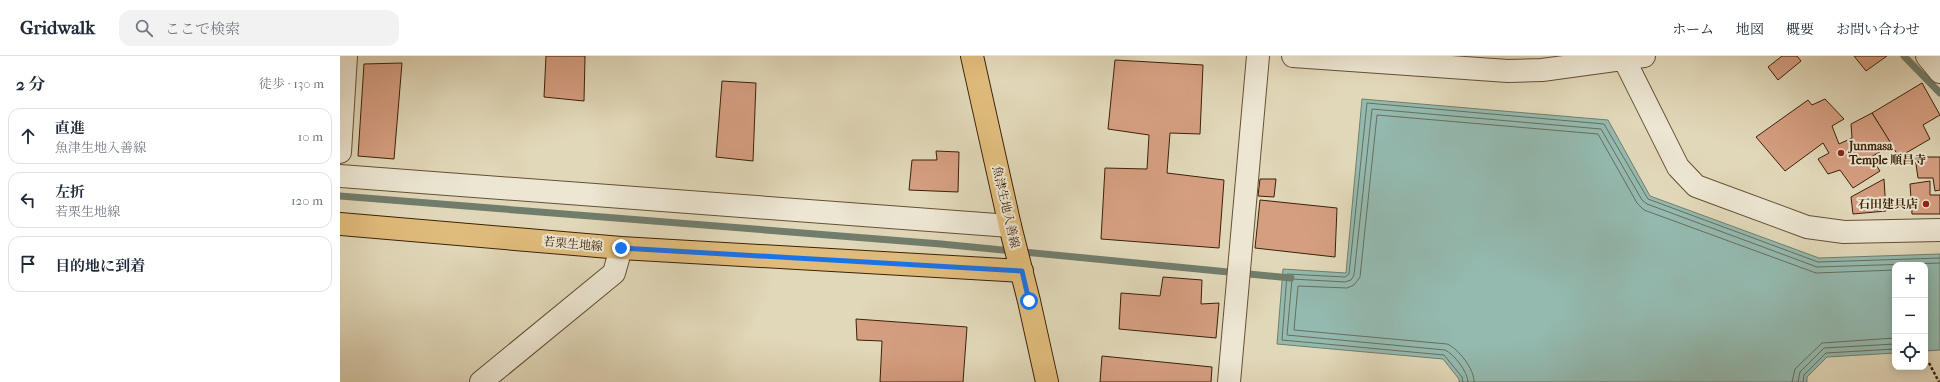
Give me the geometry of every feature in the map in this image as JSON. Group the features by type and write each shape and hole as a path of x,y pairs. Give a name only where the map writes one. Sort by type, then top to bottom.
{"main road":[{"name":"魚津生地入善線","path":"972,56 1047,382"},
{"name":"若栗生地線","path":"340,224 621,248 1022,271"}],"street":[{"path":"340,152 346,56"},
{"path":"1229,382 1258,56"},
{"path":"1293,56 1341,58 1508,71 1542,70 1634,57 1678,167 1696,186 1807,227 1844,232 1940,230"},
{"path":"1927,56 1940,72"},
{"path":"340,176 1010,226"},
{"path":"481,382 614,273 621,248"}],"path":[{"path":"1930,363 1939,382"}],"water":[{"path":"1362,99 1608,120 1650,196 1819,258 1940,254 1940,350 1928,351 1928,262 1892,262 1892,353 1827,357 1807,377 1807,382 1459,382 1459,379 1443,359 1277,344 1283,269 1346,273"}],"building":[{"path":"546,56 585,56 584,101 544,97"},
{"path":"1782,56 1797,56 1801,61 1778,80 1768,67"},
{"path":"1854,56 1887,56 1866,71"},
{"path":"1115,60 1203,65 1200,134 1170,133 1167,173 1224,180 1219,248 1101,239 1105,168 1147,169 1149,135 1108,129"},
{"path":"402,63 394,159 358,156 364,64"},
{"path":"722,81 756,83 753,161 716,157"},
{"path":"1922,83 1940,115 1923,125 1930,139 1899,157 1872,113"},
{"path":"1825,99 1844,119 1832,126 1839,144 1852,138 1851,124 1872,113 1892,145 1871,157 1880,171 1853,188 1840,170 1828,174 1818,159 1829,153 1823,143 1785,171 1756,137 1808,100 1812,105"},
{"path":"936,151 959,152 958,192 909,190 912,160 937,160"},
{"path":"1915,157 1940,157 1940,190 1935,191 1933,178 1918,178"},
{"path":"1260,179 1276,179 1274,197 1258,196"},
{"path":"1884,179 1886,211 1853,214 1851,197"},
{"name":"石田建具店","path":"1930,181 1930,195 1940,195 1940,214 1912,214 1910,184"},
{"path":"1260,200 1337,208 1335,257 1255,248"},
{"path":"1163,277 1202,280 1201,304 1219,303 1216,338 1119,329 1121,293 1160,296"},
{"path":"856,319 967,327 963,382 880,382 882,341 857,340"},
{"path":"1102,356 1212,367 1211,382 1100,382"}],"waterway":[{"path":"1904,56 1940,93"},
{"path":"340,196 941,244 1291,278"}],"place":[{"name":"Junmasa Temple 順昌寺","path":"1841,153"},
{"name":"石田建具店","path":"1926,204"}],"route":[{"path":"621,248 1022,271 1029,301"}]}
